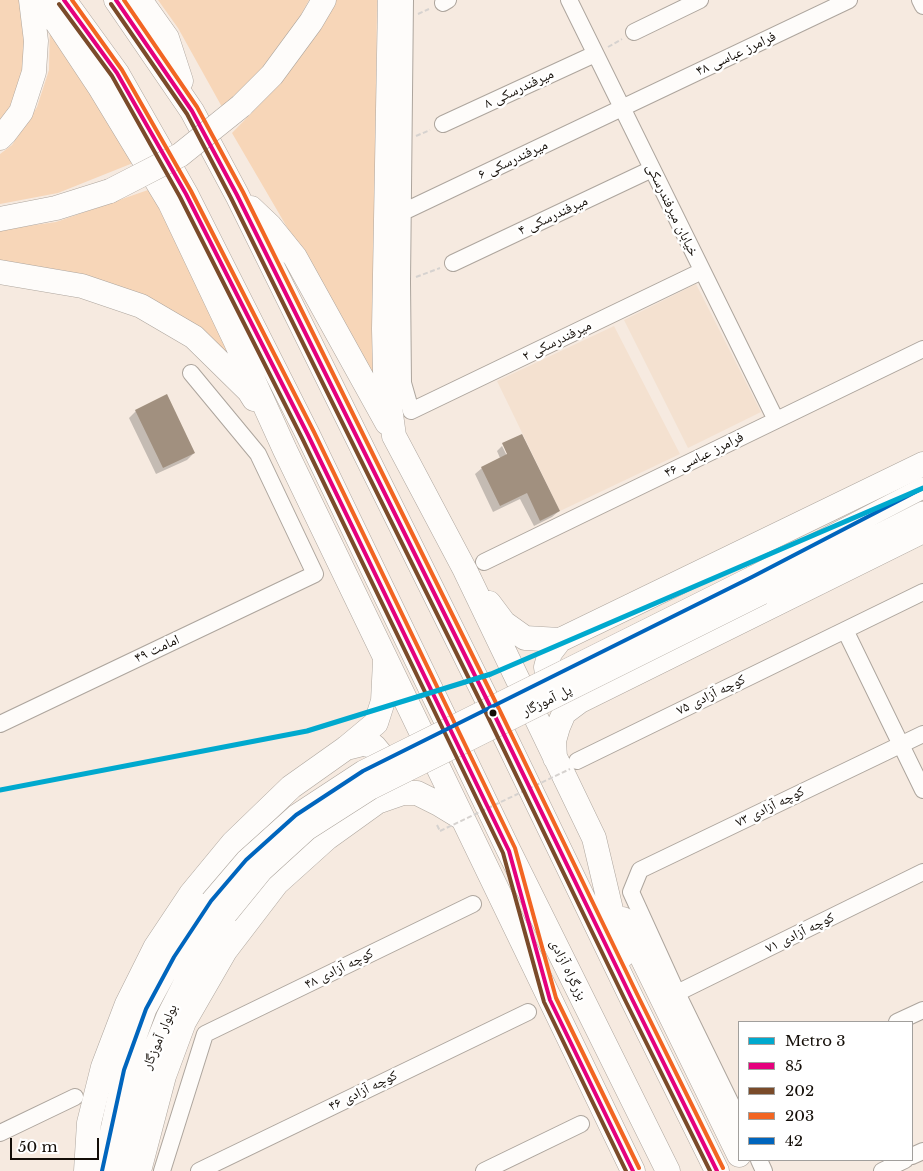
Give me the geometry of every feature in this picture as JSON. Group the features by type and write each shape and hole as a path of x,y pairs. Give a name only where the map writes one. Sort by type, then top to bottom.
{"highway":[{"path":"0,138 21,112 34,72 36,41 31,0"},
{"path":"42,0 99,86 170,203 285,450 633,1171"},
{"name":"بزرگراه آزادی","path":"64,0 117,73 186,194 308,435 509,851 668,1171"},
{"path":"116,0 192,111 237,194 494,712 717,1171"},
{"path":"140,0 167,38 192,111"},
{"path":"0,219 56,208 110,191 180,155 242,106 272,76 311,22 324,0"},
{"path":"390,0 384,329 385,372 394,436"},
{"path":"237,194 270,226 295,257 394,436 474,566 504,623 525,638 560,640"},
{"path":"0,272 82,286 104,293 141,306 194,337 249,391 285,450"},
{"path":"580,701 570,700 557,693 548,681 546,667 550,653 560,640 923,464"},
{"path":"568,763 554,741 564,713 580,701 923,531"},
{"path":"474,566 568,763 594,838 632,999"},
{"path":"86,1171 89,1123 103,1067 127,1004 155,948 191,894 233,843 291,787 346,748 376,723 383,701 385,657"},
{"path":"139,1171 164,1076 184,1022 225,951 277,883 327,838 387,796 392,784 390,769 374,746 362,744 346,748"},
{"path":"377,802 403,793 417,793 462,818"},
{"path":"509,851 550,1000"},
{"path":"604,881 738,1153"},
{"path":"604,1112 642,1171"}],"main road":[{"path":"757,585 923,488"},
{"path":"757,585 923,512"},
{"name":"پل آموزگار","path":"219,908 307,830 371,789 757,585"},
{"name":"بولوار آموزگار","path":"102,1171 124,1070 146,1009 174,957 219,908"},
{"name":"بولوار آموزگار","path":"123,1171 130,1131 144,1073 167,1016 219,908"}],"street":[{"path":"402,282 405,0"},
{"name":"خیابان میرفندرسکی","path":"569,0 776,420"},
{"path":"634,32 700,0"},
{"name":"فرامرز عباسی ۴۸","path":"622,108 849,0"},
{"path":"920,0 923,6"},
{"name":"میرفندرسکی ۸","path":"443,124 596,54"},
{"name":"میرفندرسکی ۶","path":"403,212 622,108"},
{"name":"میرفندرسکی ۴","path":"453,263 652,169"},
{"name":"میرفندرسکی ۲","path":"402,282 403,383 411,411 702,271"},
{"name":"فرامرز عباسی ۴۶","path":"474,566 923,349"},
{"name":"امامت ۴۹","path":"0,724 315,574 258,454 191,373"},
{"name":"کوچه آزادی ۷۵","path":"568,763 923,592"},
{"path":"845,630 923,790"},
{"name":"کوچه آزادی ۷۳","path":"677,993 631,892 640,870 923,734"},
{"name":"کوچه آزادی ۷۱","path":"677,993 923,872"},
{"name":"کوچه آزادی ۴۸","path":"162,1171 205,1034 473,904"},
{"path":"677,993 735,1101 738,1115"},
{"path":"899,1021 923,1010"},
{"name":"کوچه آزادی ۴۶","path":"199,1171 528,1012"},
{"path":"0,1133 75,1097"},
{"path":"484,1171 581,1124"},
{"path":"882,1171 903,1161"}],"path":[{"path":"404,21 446,1"},
{"path":"596,54 634,32"},
{"path":"403,142 443,124"},
{"path":"402,282 453,263"},
{"path":"440,831 568,763"}],"shaded area":[{"path":"0,0 22,0 30,20 19,100 0,128"},
{"path":"158,0 309,0 299,19 258,73 222,107 178,28"},
{"path":"334,0 377,0 374,328 378,396 312,270 232,133 271,93 316,31"},
{"path":"50,24 133,163 58,193 0,204 0,154 12,145 37,107 49,70"},
{"path":"148,190 160,207 245,376 133,292 62,270 0,262 0,230 56,222"},
{"path":"696,284 761,412 688,448 624,320"},
{"path":"614,326 680,454 560,511 497,381"}],"building":[{"path":"167,394 195,453 163,468 135,410"},
{"path":"522,434 560,511 540,521 527,493 500,506 481,467 507,454 502,443"}],"metro line":[{"name":"3","path":"0,790 307,731 491,674 923,488"}],"transit line":[{"name":"85","path":"64,0 117,73 186,194 308,435 509,851 550,1000 633,1171"},
{"name":"203","path":"72,0 122,70 191,191 314,432 515,848 556,998 639,1168"},
{"name":"85","path":"116,0 192,111 237,195 493,712 717,1171"},
{"name":"203","path":"124,0 197,107 243,192 499,709 723,1168"},
{"name":"202","path":"59,4 112,76 180,197 302,438 503,853 544,1002 626,1171"},
{"name":"202","path":"111,4 187,114 231,198 710,1171"},
{"name":"42","path":"102,1171 124,1070 146,1009 174,957 211,901 246,860 296,815 363,771 752,577 923,488"}]}
